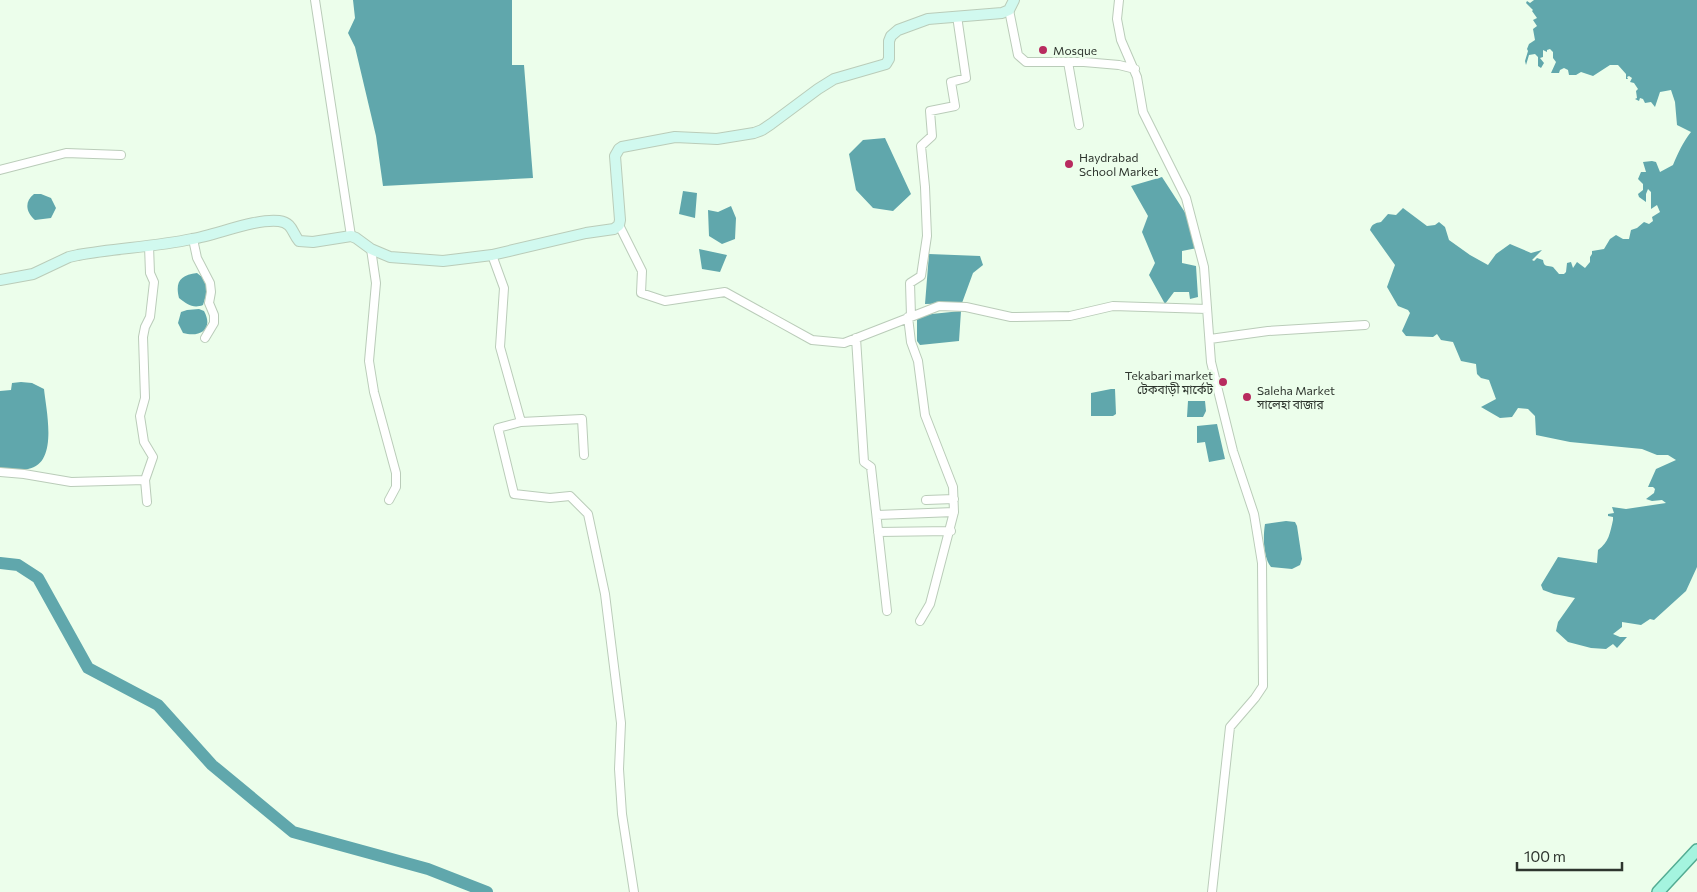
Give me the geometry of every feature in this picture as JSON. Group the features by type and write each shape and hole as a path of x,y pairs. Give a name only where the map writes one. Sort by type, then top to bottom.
{"main road":[{"path":"1658,892 1697,850"}],"street":[{"path":"315,0 351,236"},
{"path":"1014,0 1009,10 1018,55 1022,60 1026,62 1084,62 1119,65 1135,69"},
{"path":"1119,0 1117,20 1121,40 1135,69 1143,112 1186,198 1204,267 1211,362 1233,451 1254,514 1262,563 1263,686 1256,698 1230,727 1212,892"},
{"path":"1009,10 1002,13 928,19 898,30 891,36 889,41 886,64 834,79 762,130 723,138 675,137 622,146 618,149 615,156 619,225 642,271 641,294 666,302 725,292 812,340 844,343 939,306 966,307 1011,318 1070,316 1113,306 1207,310"},
{"path":"920,621 930,604 951,530 954,499 953,488 925,415 918,361 911,342 910,283 921,276 927,236 926,187 921,146 932,136 930,111 955,106 951,82 966,78 957,16"},
{"path":"1068,62 1079,125"},
{"path":"0,170 66,153 121,155"},
{"path":"0,280 40,272 69,257 193,239 263,222 279,221 288,224 292,227 300,241 313,242 351,236 390,257 443,261 492,255 586,233 614,229 619,225"},
{"path":"193,239 197,258 210,283 209,304 214,315 214,324 205,338"},
{"path":"147,502 145,480 153,457 144,442 140,416 145,398 143,337 145,327 150,318 154,282 150,273 149,246"},
{"path":"372,249 376,283 369,361 374,392 396,473 396,487 389,500"},
{"path":"492,255 504,288 500,347 520,422"},
{"path":"1210,339 1268,331 1365,325"},
{"path":"856,338 864,462 871,467 887,611"},
{"path":"584,455 582,419 520,422 498,428 514,494 550,498 570,496 588,514 605,594 621,723 619,769 621,796 630,876 634,892"},
{"path":"0,472 71,482 145,480"},
{"path":"926,500 954,499"},
{"path":"876,514 954,512"},
{"path":"878,532 951,530"}],"water":[{"path":"353,0 512,0 512,65 524,65 533,178 383,186 376,136 355,47 348,33 355,18"},
{"path":"1534,0 1697,0 1697,567 1686,591 1654,620 1650,619 1641,625 1622,622 1622,627 1613,634 1627,637 1617,648 1613,644 1606,649 1591,648 1568,642 1556,631 1558,622 1575,598 1543,590 1541,585 1558,557 1597,563 1598,550 1607,540 1611,529 1613,517 1608,516 1608,514 1614,513 1612,507 1626,509 1666,503 1662,500 1652,501 1646,499 1654,493 1655,489 1648,487 1656,469 1676,460 1668,455 1657,455 1642,449 1570,442 1536,435 1535,416 1528,409 1518,408 1512,417 1500,418 1481,407 1496,399 1489,380 1481,378 1477,374 1476,364 1461,361 1453,342 1441,340 1437,334 1433,337 1406,336 1402,331 1410,313 1408,310 1398,306 1387,287 1395,265 1370,230 1375,223 1381,222 1388,214 1396,215 1403,208 1427,226 1435,225 1439,222 1445,227 1449,240 1488,265 1496,254 1510,244 1531,253 1542,250 1532,260 1534,261 1537,258 1543,260 1545,265 1553,267 1559,274 1564,274 1567,263 1571,262 1573,268 1577,262 1585,268 1590,262 1592,251 1604,249 1610,239 1616,235 1623,239 1629,239 1631,230 1644,222 1649,224 1653,221 1652,217 1660,212 1657,205 1651,209 1651,192 1648,189 1646,202 1639,197 1638,194 1643,190 1643,184 1638,179 1641,172 1646,172 1643,162 1656,162 1660,172 1673,165 1691,132 1677,125 1675,102 1671,90 1660,92 1655,107 1651,102 1645,103 1643,99 1640,98 1639,101 1635,99 1637,98 1636,91 1638,89 1634,83 1630,82 1632,78 1629,76 1626,79 1626,74 1618,65 1610,65 1593,76 1581,72 1576,75 1569,75 1568,70 1564,68 1559,73 1551,73 1556,62 1550,49 1547,52 1543,50 1543,57 1540,58 1544,63 1541,68 1538,66 1538,57 1535,54 1529,55 1526,65 1527,49 1529,44 1535,40 1533,29 1537,26 1533,20 1537,18 1533,10 1526,3 1527,1 1530,3"},
{"path":"885,138 911,194 893,211 873,208 856,190 849,154 863,140"},
{"path":"1162,177 1186,214 1197,248 1182,251 1182,263 1196,266 1198,297 1190,299 1189,292 1174,292 1165,304 1149,275 1155,263 1142,232 1148,216 1131,186"},
{"path":"683,191 697,193 695,218 679,214"},
{"path":"34,194 41,194 51,198 56,208 51,218 35,220 30,214 27,207 29,200"},
{"path":"731,206 736,218 735,239 722,244 709,236 708,210 718,212"},
{"path":"699,249 727,255 720,272 702,269"},
{"path":"929,254 980,256 983,265 973,273 962,303 925,304"},
{"path":"197,273 202,277 208,289 203,305 193,306 179,298 178,284 186,276"},
{"path":"199,309 204,311 207,317 204,331 195,334 183,333 178,323 181,312"},
{"path":"961,311 959,341 920,345 917,341 917,319 922,315"},
{"path":"12,383 32,383 44,389 48,422 47,447 44,457 38,465 25,470 0,469 0,391 11,390"},
{"path":"1115,389 1116,414 1113,416 1091,416 1091,393"},
{"path":"1188,401 1205,401 1206,411 1203,417 1187,417"},
{"path":"1217,424 1225,459 1209,462 1205,442 1197,443 1197,426"},
{"path":"1286,521 1295,522 1297,526 1302,559 1300,565 1292,569 1271,567 1265,552 1265,524"}],"waterway":[{"path":"0,563 18,565 38,578 88,668 158,705 212,765 293,832 428,869 487,892"}],"place":[{"name":"Mosque","path":"1043,50"},
{"name":"Haydrabad School Market","path":"1069,164"},
{"name":"Tekabari market টেকবাড়ী মার্কেট","path":"1223,382"},
{"name":"Saleha Market সালেহা বাজার","path":"1247,397"}]}
